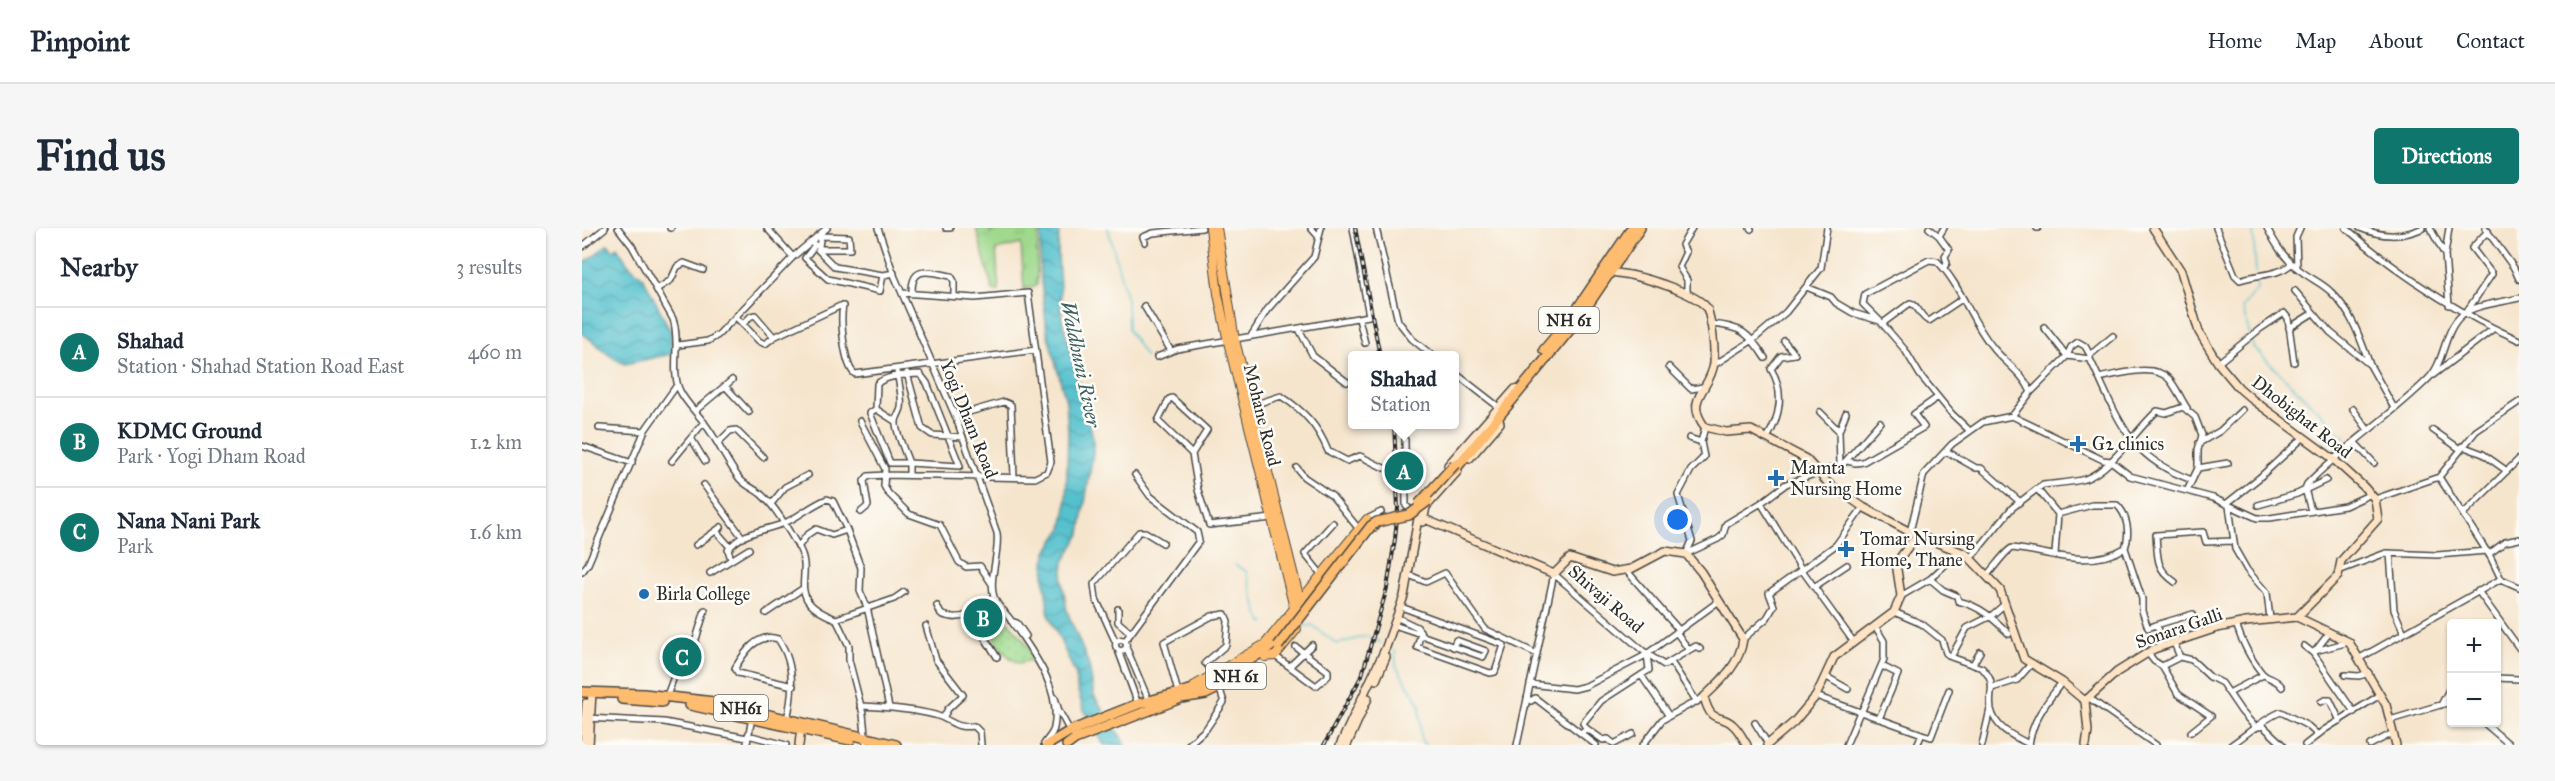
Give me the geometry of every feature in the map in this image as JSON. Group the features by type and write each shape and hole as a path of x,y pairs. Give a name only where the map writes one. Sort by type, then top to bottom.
{"highway":[{"name":"NH 61","path":"1499,410 1545,354 1608,270 1632,228"},
{"name":"NH 61","path":"1617,256 1640,228"},
{"name":"NH 61","path":"1045,745 1075,736 1149,701 1178,692 1206,694 1271,653 1372,520 1416,507 1487,427 1545,354"},
{"name":"NH 61","path":"1135,709 1194,692 1271,653"},
{"name":"NH61","path":"587,695 714,702 787,719 804,726"},
{"name":"NH61","path":"666,700 804,726 867,742 896,745"}],"main road":[{"name":"Mohane Road","path":"1210,228 1218,294 1300,600"},
{"name":"Mohane Road","path":"1216,228 1231,341"},
{"name":"Mohane Road","path":"1248,406 1294,608"},
{"path":"1194,692 1195,685 1265,644 1358,528 1367,519 1375,525 1298,628 1271,653"}],"street":[{"path":"582,247 605,228"},
{"path":"618,228 632,246 673,319 678,345 675,359 677,385 718,443 740,480 759,492 771,504 798,547 804,564 802,589 814,607 836,619 849,646 851,670 867,742"},
{"path":"767,228 793,257"},
{"path":"816,247 826,228"},
{"name":"Yogi Dham Road","path":"878,228 932,366 956,416 997,533 999,549 993,568 994,597"},
{"path":"1145,242 1143,237 1153,233 1202,228"},
{"path":"1311,228 1319,237"},
{"path":"1251,336 1267,310 1308,267 1314,257 1321,228"},
{"path":"1157,357 1171,351 1369,316 1353,228"},
{"path":"1376,228 1398,321 1408,335 1427,351"},
{"path":"1687,294 1688,284 1679,264 1686,252 1682,245 1692,228"},
{"path":"1827,228 1825,254 1821,268 1778,320 1753,340 1714,365 1695,404 1697,417 1705,427 1726,432 1751,430 1767,438 1806,459 1828,483 1863,507 1970,559 2000,590 2024,658 2156,745"},
{"path":"1929,228 1939,236 1949,252 1945,255 1947,263 1944,267"},
{"path":"1939,236 1944,228"},
{"name":"Dhobighat Road","path":"2153,228 2181,272 2199,332 2218,363 2239,388 2332,458 2373,497"},
{"path":"2216,228 2235,275 2240,280 2257,274 2270,274 2291,264"},
{"path":"2267,228 2291,264 2331,292 2345,308 2356,328 2370,364 2394,408"},
{"path":"2297,268 2296,237 2300,228"},
{"path":"2346,228 2389,262 2449,304 2519,340"},
{"path":"2360,228 2384,236 2401,236 2423,228"},
{"path":"2430,228 2445,255"},
{"path":"2449,228 2445,255 2449,304"},
{"path":"2431,377 2453,326 2492,274 2472,248 2486,229 2514,268 2519,279"},
{"path":"678,345 708,340 718,335 793,257 816,247 850,249 849,237 822,236 816,247 805,258 828,279 880,291 884,275"},
{"path":"816,247 835,267 884,275 894,273"},
{"path":"1617,256 1630,275"},
{"path":"1970,431 1961,425 1881,322 1863,304 1865,294 1929,260 1935,260 1944,267 1986,338 1996,351 2015,367 2031,392"},
{"path":"657,289 671,280 680,265 684,263 703,270"},
{"path":"1608,270 1687,294 1705,304 1710,324 1714,365"},
{"path":"912,293 912,280 915,274 921,272 951,276 954,281 954,296"},
{"path":"1809,288 1831,297 1836,303 1853,313 1881,322"},
{"path":"2295,291 2330,332 2370,364"},
{"path":"861,512 868,506 866,479 885,475 1035,478 1047,472 1051,462 1028,293 975,298 902,292"},
{"path":"2465,312 2519,298"},
{"path":"1881,322 1910,303 1915,304 1925,320 1929,321 1962,300"},
{"path":"736,317 765,344 774,337 843,306 841,315 850,371 861,375 920,374 924,378 960,466 890,463 870,413 876,409"},
{"path":"1144,306 1171,351"},
{"path":"2218,363 2250,336 2284,313 2288,318 2294,362"},
{"path":"2289,327 2313,313"},
{"path":"743,324 755,315 774,337"},
{"path":"1359,319 1365,343"},
{"path":"1710,324 1736,327 1753,340 1765,358"},
{"path":"2044,327 2067,356 2090,357 2113,336"},
{"path":"2311,511 2305,489 2332,458 2493,328"},
{"path":"1299,329 1313,356 1347,382"},
{"path":"1767,438 1779,415 1775,377 1771,369 1781,356 1795,354 1784,341"},
{"path":"2012,416 2031,392 2067,356 2071,347 2078,342 2085,346 2130,438 2150,459 2192,480"},
{"path":"876,409 879,381 906,368 1036,350"},
{"path":"1669,367 1691,389 1703,387"},
{"path":"906,368 922,428 927,433 964,440"},
{"path":"2099,378 2128,372 2161,372 2170,380 2195,417 2201,432 2198,468 2187,491"},
{"path":"898,373 902,407 896,422 908,463 908,475"},
{"path":"1397,622 1404,608 1425,507 1501,420 1499,410 1459,376"},
{"path":"695,411 732,380"},
{"path":"582,572 588,564 644,431 677,385"},
{"path":"725,386 749,412"},
{"path":"1248,406 1281,396 1302,410 1320,432 1328,451 1347,462 1360,456 1384,468"},
{"path":"1847,461 1863,462 1924,427 1914,414 1938,397"},
{"path":"1192,454 1206,429 1172,398 1158,421 1192,454 1198,490 1209,525 1272,518"},
{"path":"956,416 1008,402 1011,405 1014,477"},
{"path":"1755,723 1768,744 1794,722 1816,696 1834,657 1894,612 1901,596 1896,563 1914,533 1924,474 1946,451 1983,422 2012,416 2103,460 2110,461 2130,476 2213,498 2257,518 2270,518 2345,506 2439,477 2461,448 2484,424 2519,402"},
{"path":"1970,559 2019,501 2043,485 2084,479 2110,461 2157,411 2166,413 2187,408"},
{"path":"876,409 896,422"},
{"path":"2353,409 2368,430"},
{"path":"1421,518 1419,500 1499,410"},
{"path":"2199,443 2220,431 2242,410"},
{"path":"1820,412 1839,431"},
{"path":"1840,465 1839,431 1846,413"},
{"path":"860,421 885,470 884,486 901,507 909,514 940,525 959,562 966,567 980,566 993,585"},
{"path":"672,461 704,422"},
{"path":"1517,745 1554,574 1570,558 1612,572 1626,570 1665,551 1686,554 1718,539 1723,535 1726,524 1761,503 1782,486 1819,474 1847,461 1880,422"},
{"path":"1686,554 1692,540 1678,495 1691,470 1704,457 1701,442 1705,427"},
{"path":"599,428 644,431"},
{"path":"2433,429 2461,448 2482,454 2507,471"},
{"path":"718,443 730,431 736,430 763,457"},
{"path":"2228,505 2304,437"},
{"path":"691,438 705,461"},
{"path":"1689,438 1701,442"},
{"path":"952,445 964,440"},
{"path":"1405,440 1406,506 1421,518"},
{"path":"2357,445 2374,463"},
{"path":"582,446 632,463"},
{"path":"1946,451 1976,468 1981,468 2019,501"},
{"path":"2463,514 2519,459"},
{"path":"2198,468 2228,463"},
{"path":"1297,468 1304,477 1332,496 1358,528"},
{"path":"771,504 785,487 808,475"},
{"path":"1118,650 1126,644 1131,633 1199,542 1197,532 1150,496 1135,475"},
{"path":"2439,477 2488,553 2501,579 2519,587"},
{"path":"2258,506 2326,480"},
{"path":"704,485 743,538"},
{"path":"2037,489 2058,514 2055,554"},
{"path":"2341,570 2341,561 2378,519 2373,497"},
{"path":"731,559 728,550 743,538 758,530 782,524 823,500 830,499 837,507 861,568 860,591 867,607 889,707"},
{"path":"1761,503 1802,570 1853,641"},
{"path":"2058,514 2092,505 2118,505 2126,524 2128,540 2125,548 2142,599 2142,611 2148,628 2193,614"},
{"path":"2228,505 2233,541 2247,570 2267,593 2270,619"},
{"path":"1743,639 1767,618 1774,606 1769,593 1836,545 1863,507"},
{"path":"1367,519 1381,512"},
{"name":"Shivaji Road","path":"1421,518 1554,574 1647,654 1664,665 1671,662"},
{"path":"1319,576 1305,554 1333,523"},
{"path":"696,545 719,529 730,547"},
{"path":"798,547 807,535 816,529 832,535 847,530"},
{"path":"1135,709 1116,642 1096,599 1095,584 1139,532 1145,532 1163,543"},
{"path":"2175,582 2161,571 2156,535 2203,532 2206,542 2233,541"},
{"path":"2396,745 2390,720 2380,695 2349,642 2297,617 2341,570 2390,553 2437,555 2488,553 2505,542 2519,538"},
{"path":"1986,576 2009,548 2092,560 2125,548"},
{"path":"710,573 749,549"},
{"path":"1901,596 1930,579 1959,552"},
{"path":"2390,553 2394,610 2404,633"},
{"path":"1642,745 1662,720 1697,702 1730,673 1742,647 1743,639 1701,572 1686,554"},
{"path":"1306,560 1319,576"},
{"path":"1814,587 1847,566"},
{"path":"1626,570 1677,631 1689,650"},
{"path":"1410,576 1428,582 1445,573 1480,624 1536,654"},
{"path":"1347,745 1390,641 1410,576"},
{"path":"1930,579 1943,590 1957,596 1958,601 1974,605 1991,616 2009,634"},
{"path":"2360,658 2501,579"},
{"path":"766,613 802,589"},
{"path":"2478,591 2519,648"},
{"path":"836,619 894,599 903,592"},
{"path":"937,606 941,614 957,617 977,612 994,597 1038,660 1050,688 1054,730 1045,745"},
{"path":"1530,684 1574,689 1586,686 1647,654 1719,601"},
{"path":"1951,657 1967,628 1991,616 2005,604"},
{"path":"1397,622 1417,627 1420,633 1417,647 1492,673 1495,672 1505,646 1404,608"},
{"path":"1118,609 1118,622 1131,633"},
{"path":"666,700 675,674 693,649 705,610"},
{"path":"997,657 981,632 1004,611"},
{"path":"1894,612 1922,624 1942,640 1946,653 1951,657 1973,664 1986,672 1992,688 1982,745"},
{"path":"1178,692 1164,642 1212,616 1225,614 1228,621 1226,645 1205,663 1215,673"},
{"name":"Sonara Galli","path":"2087,700 2117,672 2160,646 2236,624 2297,617"},
{"path":"1011,621 1017,623 1045,667 1059,711 1075,736"},
{"path":"2236,624 2240,637 2263,675 2275,679 2282,687"},
{"path":"2156,625 2159,630 2157,637 2160,646"},
{"path":"926,626 936,660 963,694 948,709 943,718"},
{"path":"1846,745 1882,666 1886,649 1875,626"},
{"path":"2314,652 2330,632"},
{"path":"1420,633 1453,647 1483,657 1486,651 1456,640 1453,647"},
{"path":"787,719 793,686 789,664 780,642 775,637 765,638 752,645 735,668 738,674 793,686"},
{"path":"1116,642 1120,639 1126,644 1149,701"},
{"path":"2314,652 2349,642"},
{"path":"2174,643 2180,657"},
{"path":"1467,652 1469,644"},
{"path":"1290,666 1312,645"},
{"path":"1697,702 1671,662 1696,646 1700,649"},
{"path":"2304,646 2314,652 2354,712"},
{"path":"1271,653 1316,686 1328,676 1328,671 1296,647"},
{"path":"1340,745 1386,651"},
{"path":"1973,664 1980,652"},
{"path":"2148,652 2154,661 2162,666 2178,694 2211,716 2191,732"},
{"path":"1583,731 1584,723 1601,701 1650,667 1647,654"},
{"path":"1122,659 1130,656"},
{"path":"2162,666 2180,657 2192,660 2210,677 2222,683 2241,711 2258,727"},
{"path":"1992,688 2017,680 2032,663"},
{"path":"1879,719 1898,674 1882,666"},
{"path":"2345,675 2359,676 2369,673"},
{"path":"1641,675 1669,716"},
{"path":"2229,693 2263,675"},
{"path":"1825,676 1848,689"},
{"path":"2501,678 2519,679"},
{"path":"1990,707 2002,729 2029,745 2032,728 2043,706 2062,682"},
{"path":"1188,745 1206,729 1224,702 1219,687"},
{"path":"1816,696 1931,737 1949,690"},
{"path":"2441,705 2447,692"},
{"path":"2321,702 2330,700 2341,693"},
{"path":"584,745 587,695"},
{"path":"2305,745 2317,734 2380,695"},
{"path":"1704,697 1714,718 1732,723 1747,745"},
{"path":"1527,698 1531,701 1535,698 1599,743 1607,738 1617,745 1633,734"},
{"path":"2086,745 2087,700"},
{"path":"2330,700 2340,721"},
{"path":"2390,720 2447,704"},
{"path":"860,706 889,707 943,718 961,728 978,728 981,745"},
{"path":"2234,744 2272,715 2281,712 2308,726 2317,734"},
{"path":"586,718 664,722 786,745"},
{"path":"586,718 589,745"},
{"path":"747,739 752,718"},
{"path":"801,745 804,726"},
{"path":"2258,727 2264,726 2283,745"},
{"path":"2488,727 2510,745"},
{"path":"2370,745 2393,733"},
{"path":"1917,745 1922,734"}],"green space":[{"path":"976,228 990,228 990,233 1004,228 1038,228 1037,285 1024,289 1021,244 996,250 999,291 993,291"},
{"path":"1003,616 1024,640 1035,659 1019,663 1001,649 991,629"}],"water":[{"path":"1041,228 1059,228 1058,255 1062,319 1093,437 1093,453 1080,534 1064,562 1062,580 1067,611 1089,665 1094,696 1126,745 1104,745 1083,708 1076,675 1049,616 1044,577 1046,553 1062,529 1066,507 1068,432 1066,401 1047,332 1040,271"},
{"path":"608,244 613,250 617,247 628,264 643,277 671,332 672,354 625,364 582,333 582,265"}],"waterway":[{"path":"1108,228 1127,300 1128,330 1146,357"},
{"path":"2253,228 2256,273"},
{"path":"2250,335 2242,307 2257,290 2256,278"},
{"path":"2251,340 2253,347 2346,438"},
{"path":"1235,565 1246,571 1259,616 1264,623"},
{"path":"1300,627 1312,625 1337,644 1367,636 1380,642"},
{"path":"1395,650 1396,666 1420,704 1421,740 1425,745"}],"railway":[{"path":"1355,228 1379,351"},
{"path":"1324,745 1362,675 1387,588 1398,508 1394,429"}],"place":[{"name":"G2 clinics","path":"2078,444"},
{"name":"Shahad","path":"1404,471"},
{"name":"Mamta Nursing Home","path":"1776,478"},
{"name":"Tomar Nursing Home, Thane","path":"1846,549"},
{"name":"Birla College","path":"644,594"},
{"name":"KDMC Ground","path":"983,618"},
{"name":"Nana Nani Park","path":"682,657"}],"water label":[{"name":"Waldhuni River","path":"1081,364"}]}
